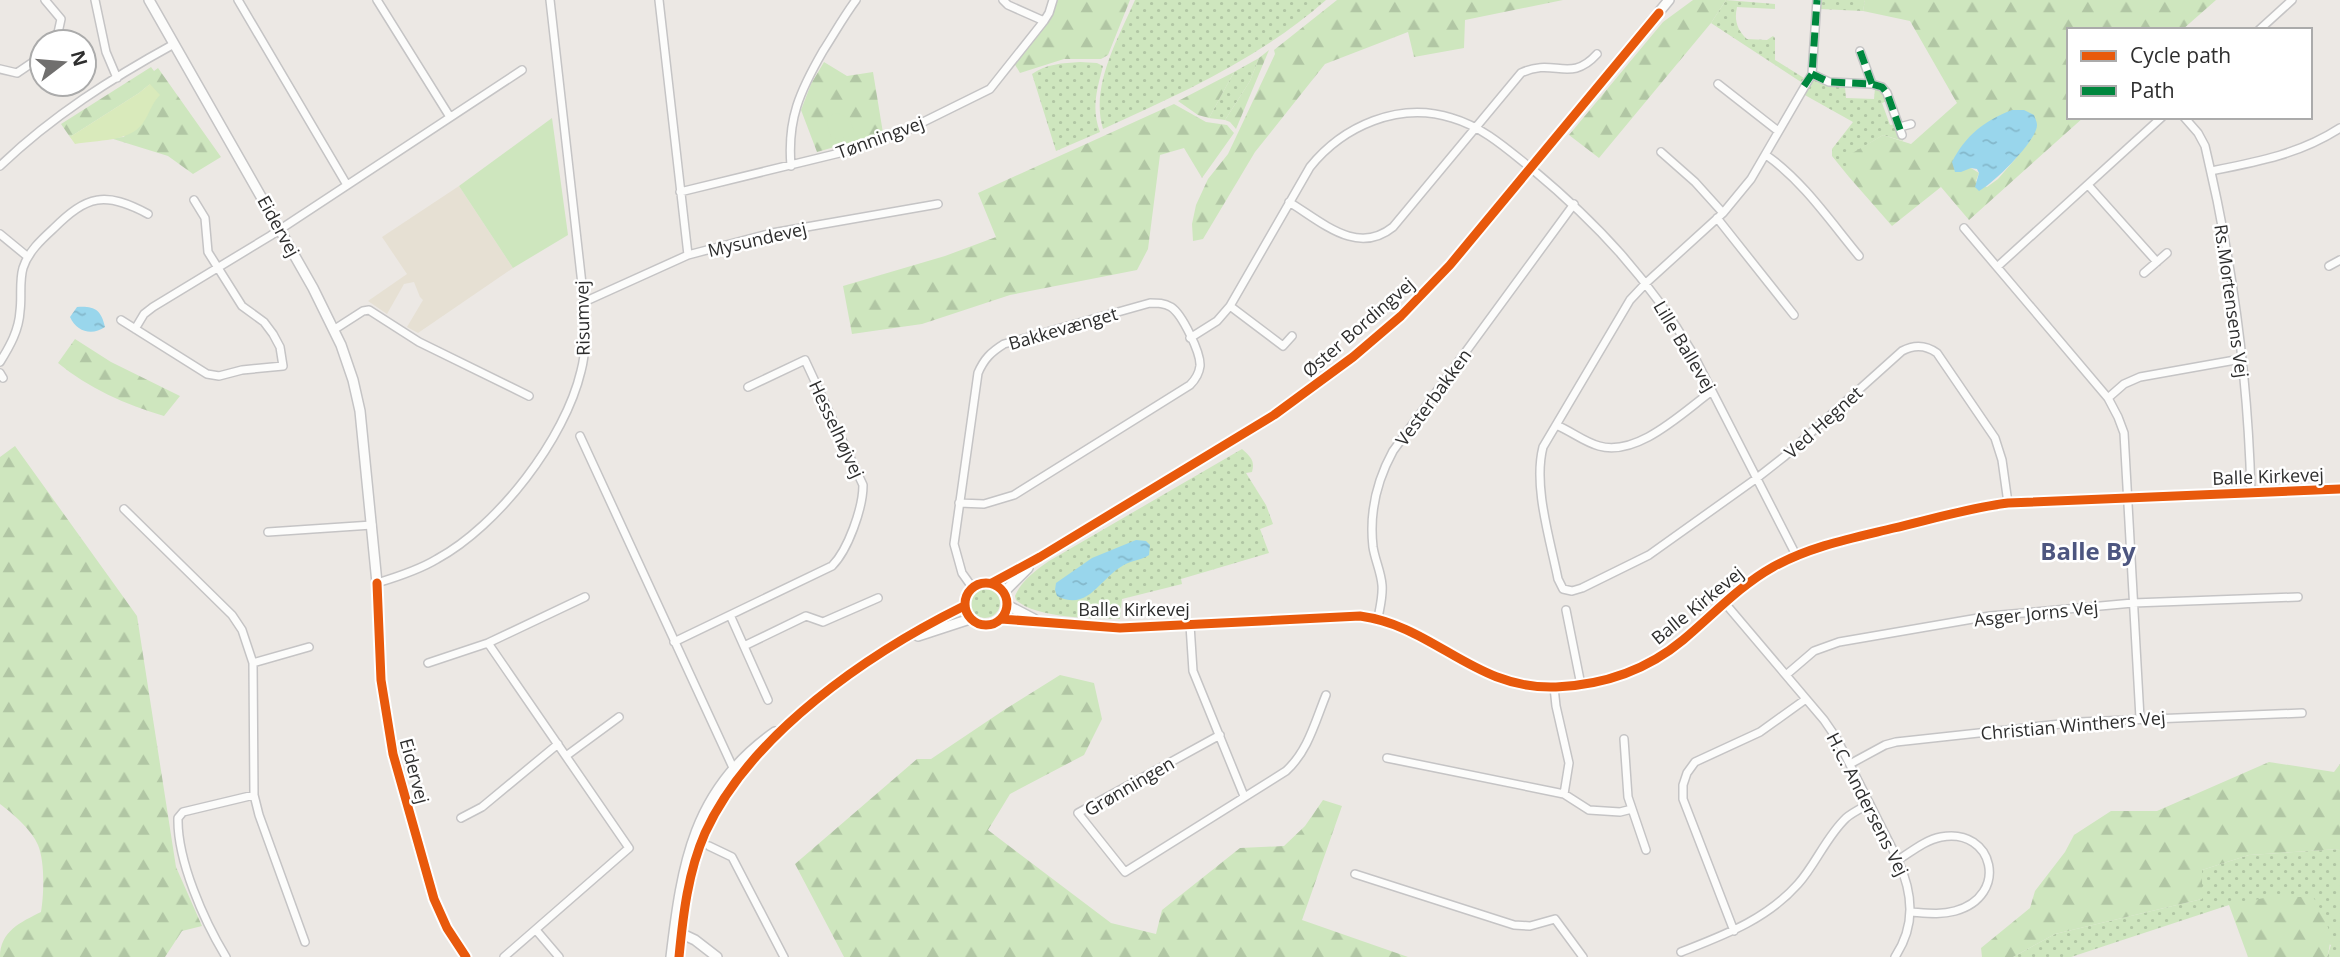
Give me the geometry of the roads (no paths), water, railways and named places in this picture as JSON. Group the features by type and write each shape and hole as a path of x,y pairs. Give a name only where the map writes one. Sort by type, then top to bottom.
{"street":[{"path":"45,0 61,19 59,28"},
{"path":"95,0 106,51 117,78"},
{"name":"Eidervej","path":"149,0 335,329 348,363 364,437 377,583 381,680 393,754 434,899 447,928 466,957"},
{"path":"238,0 347,185"},
{"path":"377,0 450,117"},
{"name":"Risumvej","path":"377,583 437,560 489,521 544,454 561,428 582,370 586,341 584,302 550,0"},
{"path":"659,0 688,255"},
{"path":"791,166 791,129 800,93 856,0"},
{"path":"1003,0 1008,5 1044,21"},
{"name":"Tønningvej","path":"680,192 852,150 905,131 990,89 1044,21 1053,0"},
{"name":"Øster Bordingvej","path":"992,583 1040,557 1274,415 1353,357 1401,316 1450,265 1669,0"},
{"path":"1712,391 1649,437 1620,448 1594,444 1556,425 1630,300 1720,216 1738,196 1766,155 1812,74 1816,0"},
{"path":"2261,28 2292,0"},
{"path":"0,166 28,139 67,109 174,44"},
{"path":"1860,51 1872,84"},
{"path":"1289,202 1348,237 1374,239 1393,227 1521,73 1539,66 1577,70 1587,66 1597,54"},
{"path":"0,69 16,72 28,65"},
{"path":"135,329 144,314 153,307 218,269 522,70"},
{"path":"1812,74 1829,82 1882,87 1887,93 1901,131 1911,124"},
{"path":"1718,84 1778,131"},
{"path":"1190,338 1217,321 1230,306 1289,202 1322,152 1362,124 1406,113 1450,117 1477,127 1531,169"},
{"path":"1997,267 2160,119"},
{"name":"Rs.Mortensens Vej","path":"2186,119 2205,146 2234,292 2249,435 2251,492"},
{"path":"2211,171 2274,158 2301,149 2340,128"},
{"path":"1661,152 1695,182 1794,315"},
{"path":"1766,155 1796,182 1859,256"},
{"name":"Lille Ballevej","path":"1531,169 1574,204 1625,256 1676,325 1796,555"},
{"path":"2088,186 2157,262"},
{"path":"0,362 16,331 23,269 28,257 71,211 83,203 112,199 128,203 148,214"},
{"path":"121,320 207,374 219,376 242,370 283,366 273,334 264,321 242,306 208,252 205,218 194,200"},
{"name":"Mysundevej","path":"584,302 688,255 772,233 938,204"},
{"name":"Vesterbakken","path":"1378,618 1382,583 1374,549 1372,525 1374,499 1381,473 1393,451 1574,204"},
{"path":"1964,228 2108,398 2124,433 2140,718"},
{"path":"0,234 28,257"},
{"path":"2144,273 2166,253"},
{"path":"2329,266 2340,260"},
{"name":"Bakkevænget","path":"959,503 984,504 1014,495 1190,385 1197,378 1200,358 1173,308 1161,303 1150,303 1004,344 991,352 982,363 978,373 959,503 954,544 962,573 972,587"},
{"path":"1230,306 1283,346 1292,337"},
{"path":"335,329 369,310 419,342 529,396"},
{"name":"Ved Hegnet","path":"1556,425 1543,447 1539,464 1558,579 1563,589 1572,591 1649,555 1785,456 1902,351 1920,346 1932,349 1940,356 1995,438 2002,460 2008,503"},
{"path":"2108,398 2124,384 2140,377 2241,359"},
{"name":"Hesselhøjvej","path":"674,642 832,566 841,557 863,499 863,485 805,360 748,387"},
{"path":"580,436 735,773"},
{"name":"Balle Kirkevej","path":"1001,619 1120,628 1343,615 1378,618 1418,634 1469,666 1495,678 1526,685 1581,685 1633,671 1657,658 1682,641 1751,581 1796,555 1829,544 2008,503 2340,489"},
{"path":"124,509 232,615 242,630 253,663 254,795 306,942"},
{"path":"268,532 372,526"},
{"name":"Øster Bordingvej","path":"1004,593 1040,557"},
{"path":"900,643 970,619 985,625 1001,619 1007,605 1004,593 992,583 985,582 972,587 964,599 970,619"},
{"path":"428,663 488,643 585,597"},
{"name":"Asger Jorns Vej","path":"1786,676 1814,651 1839,642 1990,616 2133,603 2298,597"},
{"path":"744,646 806,616 823,622 878,598"},
{"name":"H.C. Andersens Vej","path":"1724,602 1837,739 1898,860 1907,880 1911,912 1908,932 1895,957"},
{"name":"Balle Kirkevej","path":"1007,605 1042,623"},
{"path":"671,957 696,856 735,773 802,713 858,668 964,606"},
{"path":"1566,610 1581,685"},
{"path":"730,615 768,700"},
{"path":"1189,625 1193,671 1244,796"},
{"path":"488,643 629,848 504,957"},
{"path":"253,663 309,647"},
{"path":"1554,687 1570,763 1563,794"},
{"name":"Grønningen","path":"1220,735 1078,813 1125,872 1286,771 1297,761 1326,695"},
{"path":"1734,931 1683,799 1683,785 1695,762 1760,732 1806,699"},
{"name":"Christian Winthers Vej","path":"1850,764 1896,742 2080,722 2302,713"},
{"path":"566,756 619,717"},
{"path":"1624,739 1628,797 1646,850"},
{"path":"461,818 482,807 558,744"},
{"path":"1387,758 1563,794 1589,810 1620,812 1632,809"},
{"path":"226,957 188,871 181,846 178,818 183,812 254,795"},
{"path":"1681,952 1734,931 1756,920 1778,904 1800,883 1838,827 1849,816 1870,804"},
{"path":"1898,860 1925,843 1940,837 1958,835 1975,843 1985,854 1990,869 1989,884 1980,898 1967,906 1942,913 1911,912"},
{"path":"709,846 732,857 784,957"},
{"path":"1355,874 1514,925 1531,926 1555,919 1583,957"},
{"path":"536,930 559,957"},
{"path":"678,932 679,957"},
{"path":"678,932 710,950 717,957"}],"water":[{"path":"2012,110 2024,110 2034,115 2037,125 2035,132 2013,161 1979,191 1975,187 1979,173 1977,169 1955,172 1952,162 1963,144 1977,130"},
{"path":"77,307 88,307 99,312 105,327 90,332 81,329 70,317"},
{"path":"1136,540 1146,541 1150,545 1149,555 1118,569 1087,596 1068,600 1057,596 1056,583 1092,558"}],"district":[{"name":"Balle By","path":"2088,550"}]}
